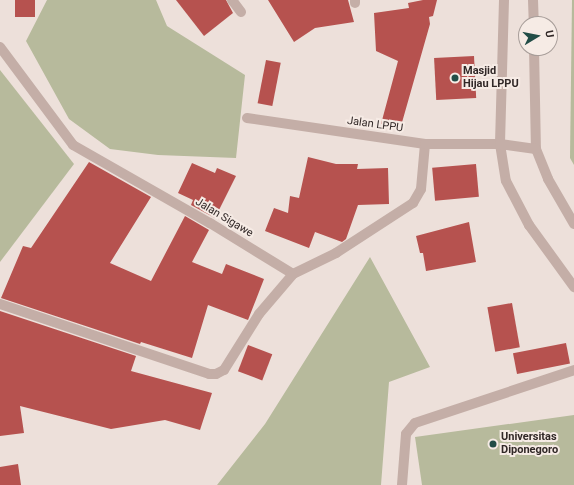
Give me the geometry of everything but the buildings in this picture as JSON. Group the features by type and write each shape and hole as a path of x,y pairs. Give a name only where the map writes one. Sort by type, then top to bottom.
{"street":[{"path":"232,0 241,12"},
{"path":"504,0 500,144 506,181 523,213 574,287"},
{"path":"534,0 534,16"},
{"name":"Jalan Sigawe","path":"0,46 73,145 210,223 294,274"},
{"path":"534,56 536,149 548,179 574,224"},
{"name":"Jalan LPPU","path":"247,118 425,144 500,144 536,149"},
{"path":"0,304 209,374 216,374 224,370 259,314 294,274 336,253 413,203 421,190 425,144"},
{"path":"402,485 406,434 415,423 574,370"}],"green space":[{"path":"47,0 156,0 167,26 245,75 236,158 158,155 110,149 69,119 26,41"},
{"path":"572,0 574,0 574,165 570,158"},
{"path":"0,70 74,164 0,262"},
{"path":"370,257 430,367 389,382 381,485 217,485 265,424"},
{"name":"Universitas Diponegoro","path":"574,415 574,485 422,485 415,437"}],"place":[{"name":"Masjid Hijau LPPU","path":"455,78"},
{"name":"Universitas Diponegoro","path":"493,444"}]}
